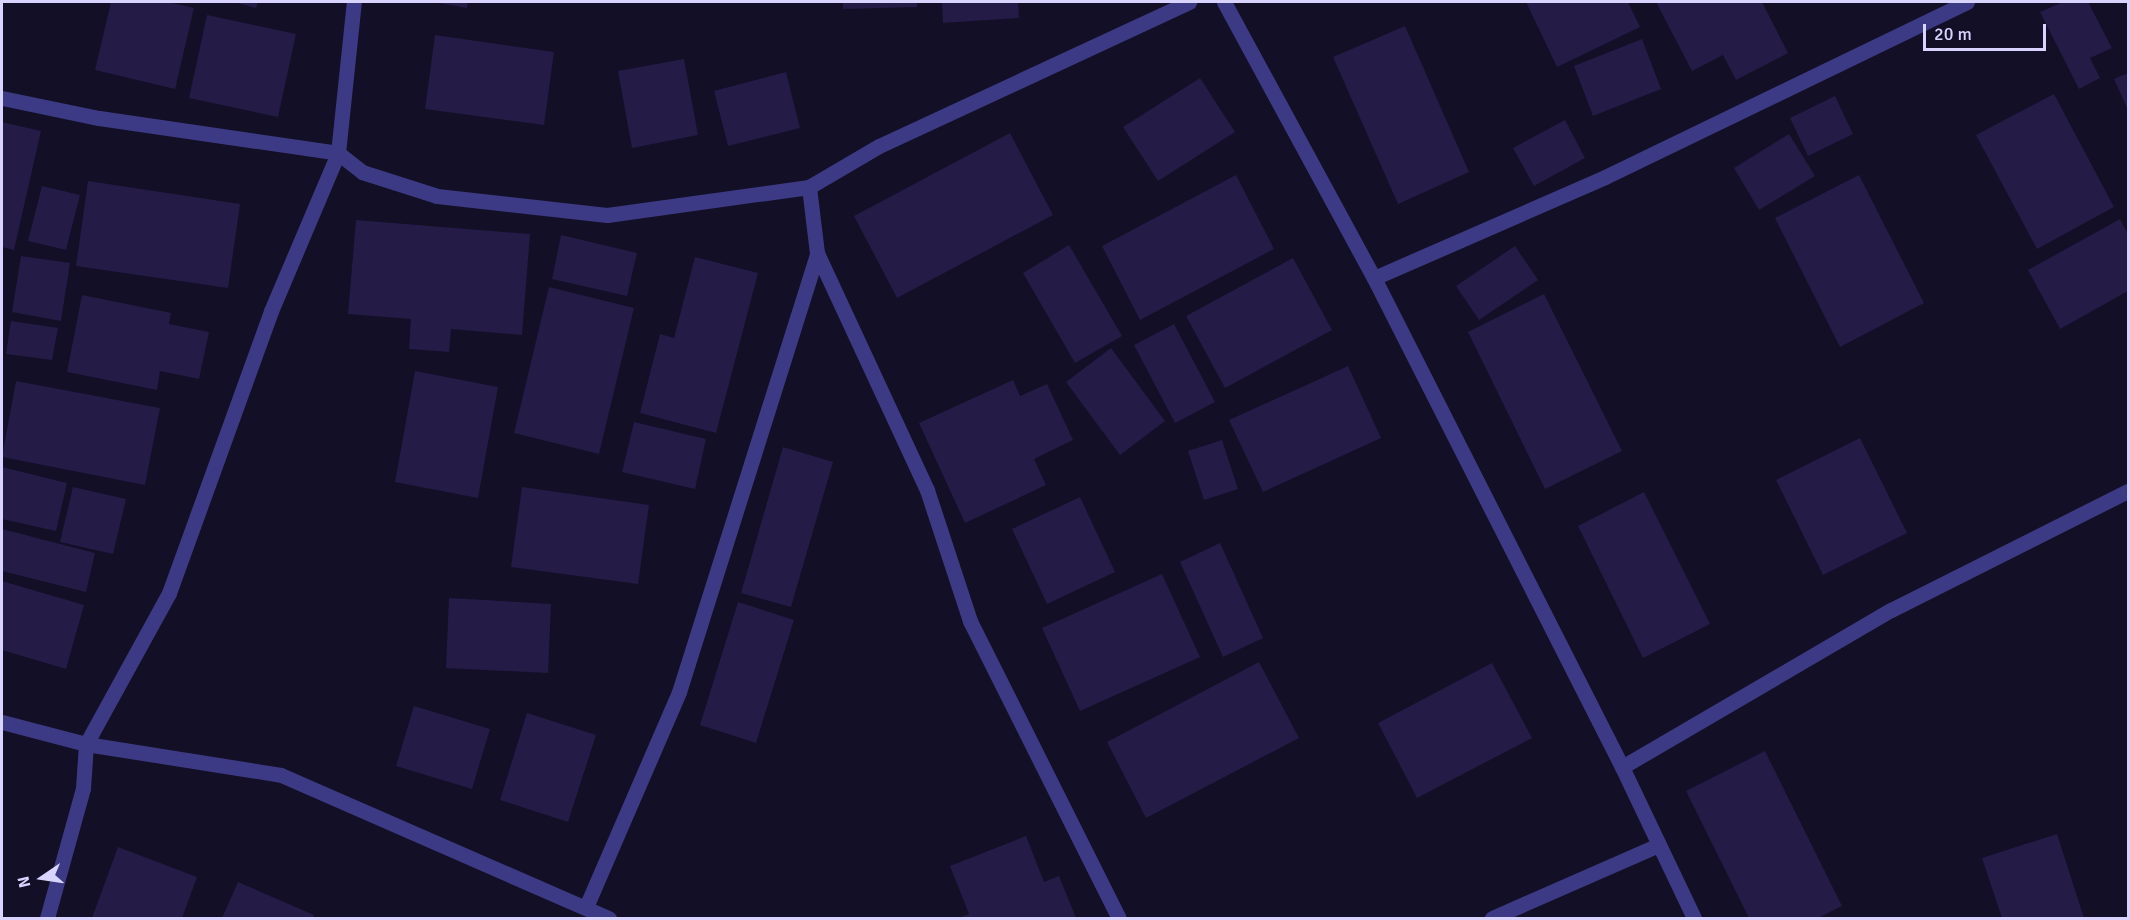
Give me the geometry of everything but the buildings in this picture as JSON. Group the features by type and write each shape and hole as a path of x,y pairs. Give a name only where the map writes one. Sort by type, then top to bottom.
{"street":[{"path":"47,918 83,788 86,744 169,593 271,311 338,153 354,2"},
{"path":"2,98 99,118 338,153 362,172 437,196 607,215 809,187 879,146 1189,2"},
{"path":"1224,2 1374,278 1622,767 1656,846 1694,918"},
{"path":"1374,278 1605,177 1967,2"},
{"path":"809,187 817,253 927,490 970,621 1119,918"},
{"path":"586,906 680,692 817,253"},
{"path":"1622,767 1891,610 2128,491"},
{"path":"2,722 86,744 281,775 586,906 609,918"},
{"path":"1492,918 1656,846"}]}
